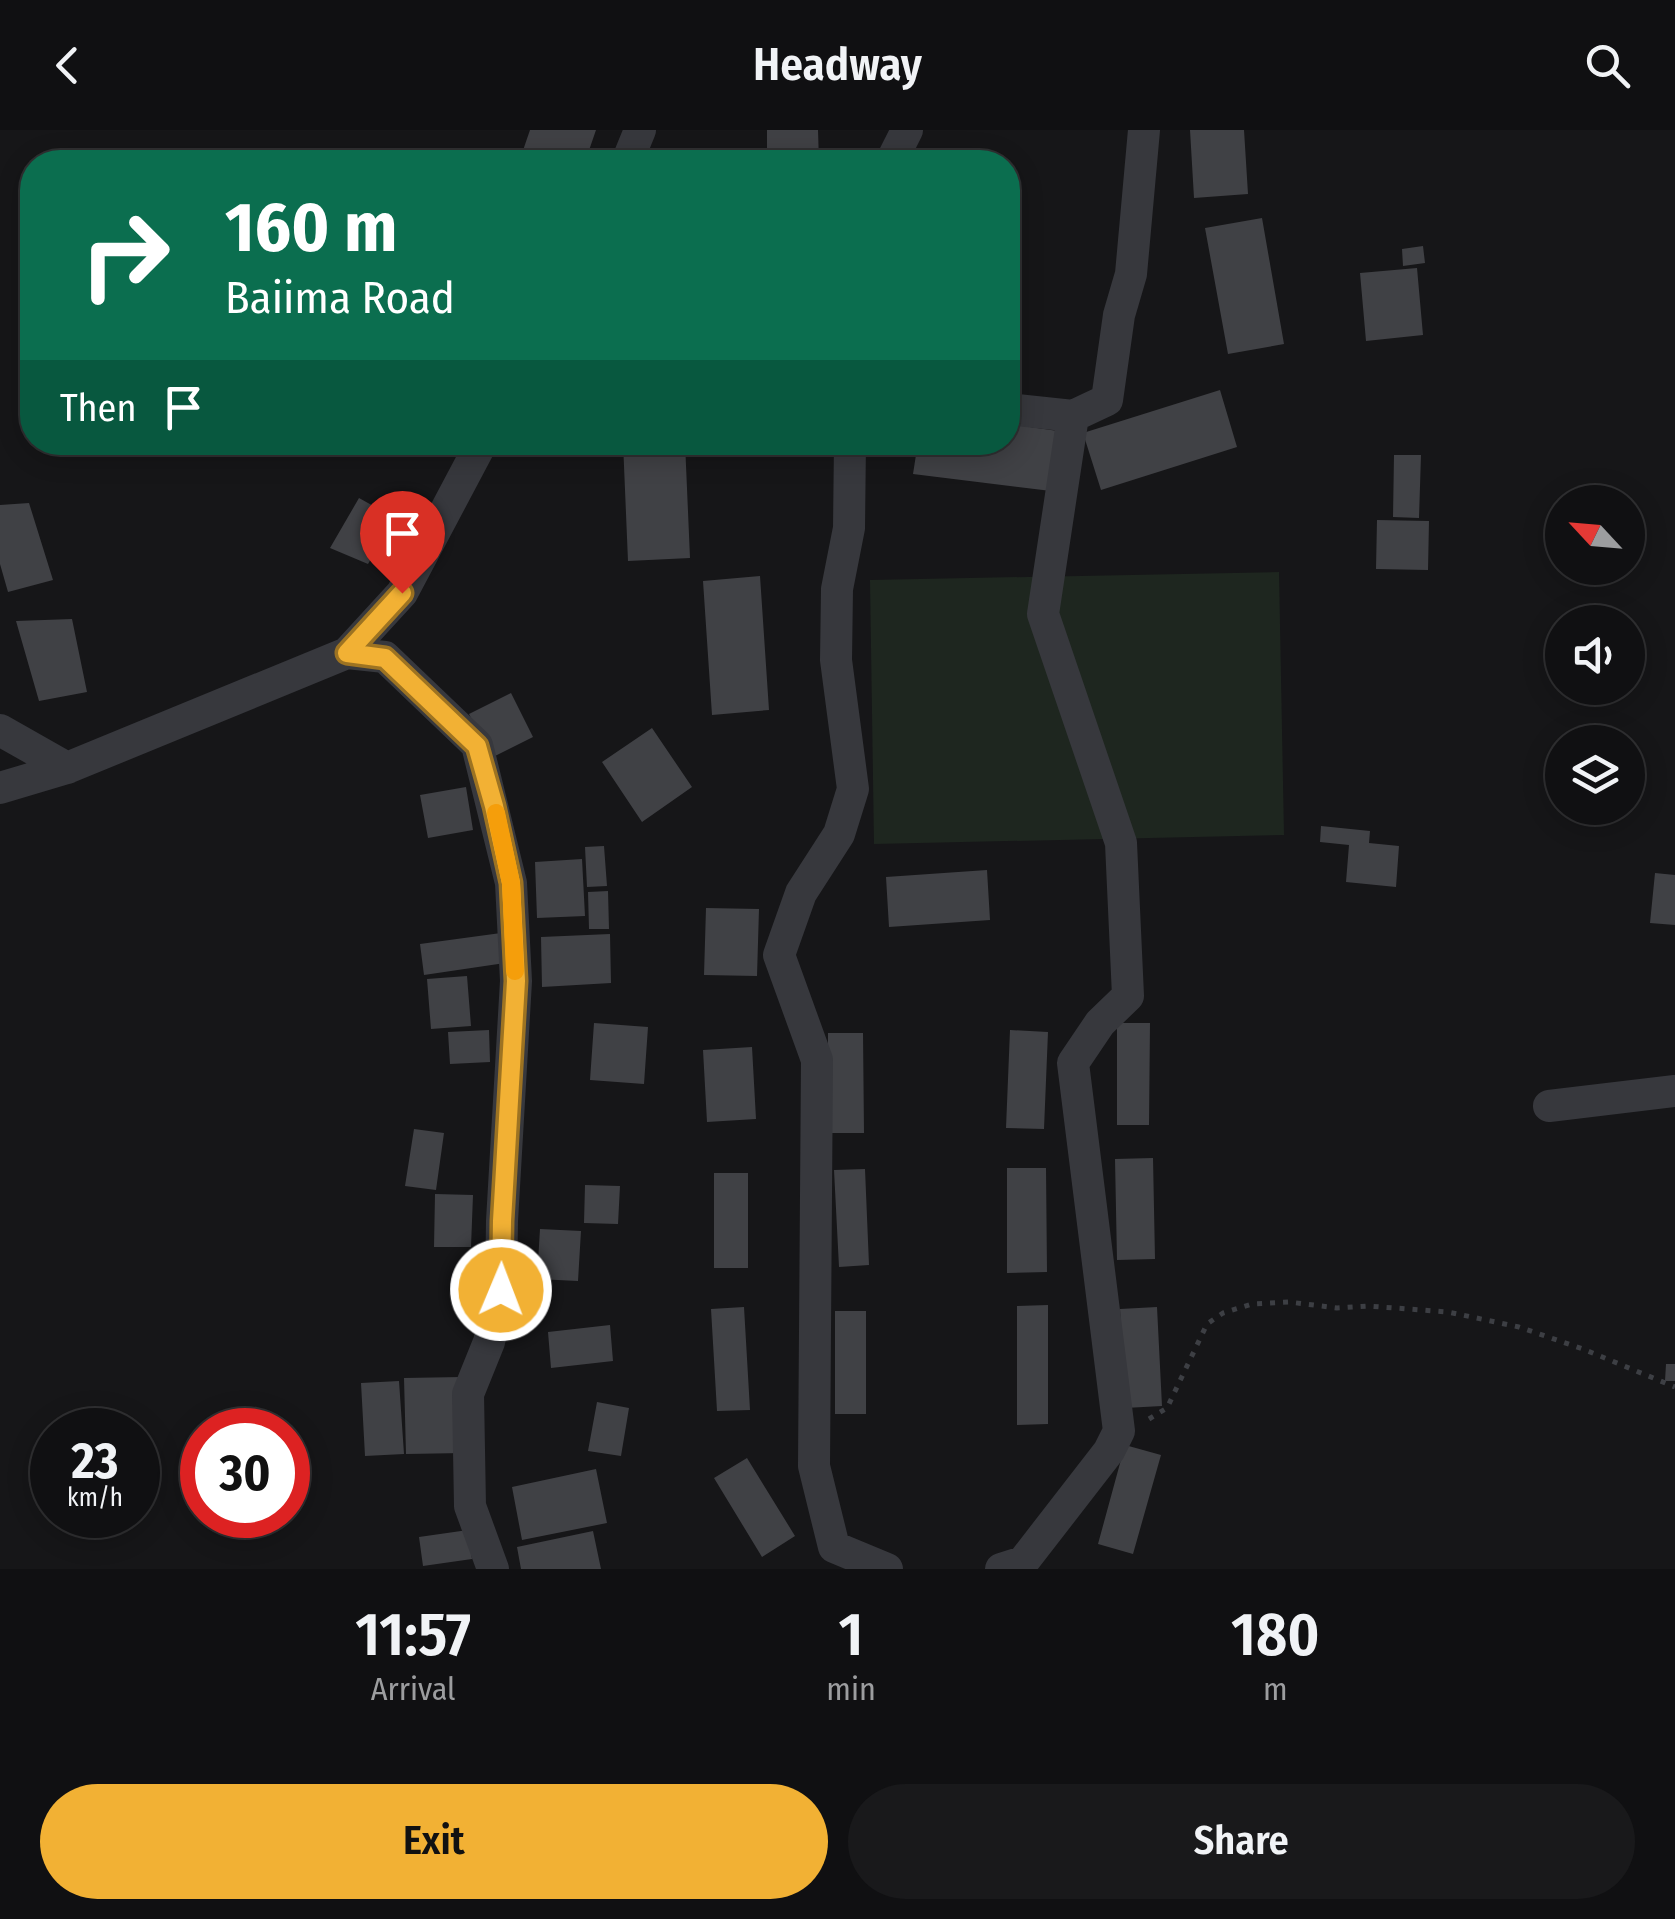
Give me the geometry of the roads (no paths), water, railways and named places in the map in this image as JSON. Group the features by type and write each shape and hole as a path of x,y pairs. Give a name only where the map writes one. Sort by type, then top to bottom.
{"street":[{"path":"1020,410 1073,416 1108,400 1119,315 1131,274 1144,130"},
{"path":"1000,1569 1023,1562 1109,1451 1119,1431 1073,1063 1100,1023 1128,996 1121,843 1043,614 1073,416"},
{"path":"0,788 67,768 347,653 402,593 475,455"},
{"path":"850,455 849,528 837,589 836,660 853,790 840,834 801,893 779,955 816,1060 814,1466 834,1546 886,1569"},
{"path":"347,653 385,658 477,746 511,883 516,981 501,1290 489,1342 468,1394 470,1506 492,1569"},
{"path":"0,730 67,768"},
{"path":"1549,1106 1675,1091"}]}
